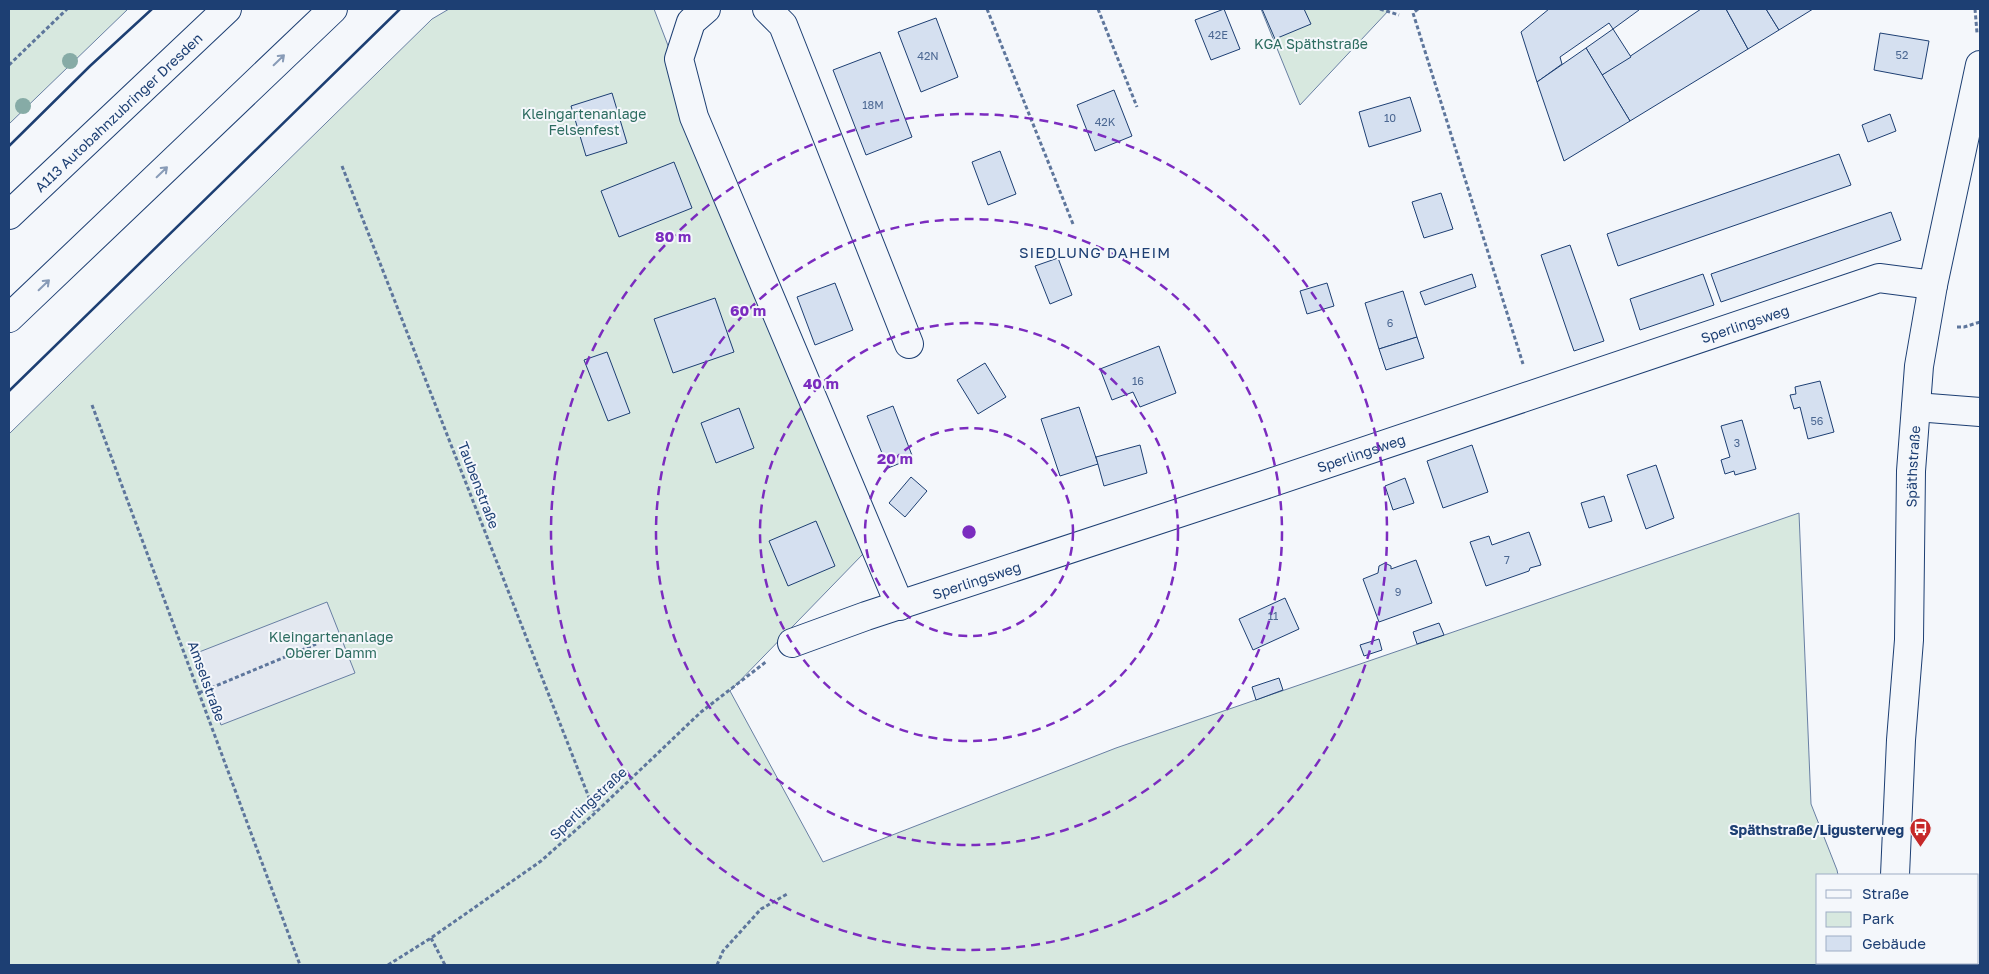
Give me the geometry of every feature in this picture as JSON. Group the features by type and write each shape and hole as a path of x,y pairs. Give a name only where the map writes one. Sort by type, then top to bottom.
{"main road":[{"name":"A113 Autobahnzubringer Dresden","path":"9,215 227,9"},
{"path":"9,318 333,9"},
{"path":"706,9 690,22 679,59 694,117 900,606"},
{"path":"767,9 783,24 908,344"},
{"name":"Späthstraße","path":"1895,874 1901,740 1910,640 1912,471 1919,366 1932,285 1980,65"},
{"name":"Sperlingsweg","path":"792,643 1879,278 1932,285"},
{"path":"1916,407 1980,412"}],"path":[{"path":"9,66 67,9"},
{"path":"987,9 1073,224"},
{"path":"1098,9 1137,107"},
{"path":"1380,9 1398,15"},
{"path":"1418,9 1413,12 1533,395"},
{"name":"Taubenstraße","path":"342,166 595,813"},
{"name":"Amselstraße","path":"92,405 300,965"},
{"name":"Sperlingstraße","path":"388,965 431,938 541,861 595,813 701,712 792,643"},
{"path":"199,693 316,644"},
{"path":"716,965 723,951 761,909 787,894"},
{"path":"431,938 445,965"}],"green space":[{"path":"9,9 128,9 9,124"},
{"path":"449,9 654,9 863,554 730,691 823,862 1116,748 1799,513 1811,804 1838,874 1816,874 1816,964 1842,965 9,965 9,434 432,19"},
{"name":"KGA Späthstraße","path":"1261,9 1390,9 1300,105"}],"shaded area":[{"path":"327,602 355,673 221,725 194,654"}],"building":[{"path":"1224,9 1240,49 1211,60 1195,20"},
{"path":"1262,9 1304,9 1311,24 1275,39"},
{"path":"1549,9 1639,10 1613,29 1609,23 1560,57 1562,64 1537,82 1521,32"},
{"path":"1701,9 1726,9 1748,49 1630,121 1602,75"},
{"path":"1726,9 1766,9 1779,30 1748,49"},
{"path":"1766,9 1813,9 1779,30"},
{"path":"936,18 958,77 921,92 898,32"},
{"path":"1613,29 1631,57 1602,75 1586,48"},
{"path":"1880,33 1929,41 1922,79 1874,70"},
{"path":"1586,48 1630,121 1564,161 1537,82"},
{"path":"880,52 912,137 866,155 833,70"},
{"path":"1114,90 1132,136 1095,151 1077,105"},
{"path":"612,93 627,143 586,156 571,106"},
{"path":"1410,97 1421,131 1369,147 1359,112"},
{"path":"1890,114 1896,131 1868,142 1862,125"},
{"path":"1000,151 1016,194 988,205 972,162"},
{"path":"1839,154 1851,185 1618,266 1607,234"},
{"path":"674,162 692,208 619,237 601,191"},
{"path":"1441,193 1453,229 1424,238 1412,202"},
{"path":"1891,212 1901,240 1721,302 1711,274"},
{"path":"1570,245 1604,341 1574,351 1541,255"},
{"path":"1058,258 1072,295 1050,304 1035,266"},
{"path":"1472,274 1476,287 1425,305 1420,292"},
{"path":"1703,274 1714,305 1640,330 1630,299"},
{"path":"835,283 853,330 815,345 797,297"},
{"path":"1327,283 1334,306 1307,314 1300,291"},
{"path":"1403,291 1417,337 1379,349 1365,303"},
{"path":"715,298 734,352 673,373 654,319"},
{"path":"1417,337 1424,358 1386,370 1379,349"},
{"path":"1159,346 1176,393 1140,407 1133,392 1112,400 1100,369"},
{"path":"607,352 630,413 608,421 584,360"},
{"path":"985,363 1006,397 978,414 957,380"},
{"path":"1820,381 1834,432 1808,439 1800,407 1794,409 1790,395 1796,394 1795,387"},
{"path":"893,406 913,458 888,468 867,416"},
{"path":"1079,407 1098,464 1060,476 1041,419"},
{"path":"739,408 754,448 716,463 701,423"},
{"path":"1742,420 1756,469 1735,475 1734,471 1725,474 1721,460 1730,457 1721,426"},
{"path":"1140,445 1147,473 1104,486 1096,457"},
{"path":"1472,445 1488,492 1443,508 1427,461"},
{"path":"1656,465 1674,518 1646,529 1627,475"},
{"path":"911,477 927,491 905,517 889,503"},
{"path":"1405,478 1414,503 1393,510 1385,486"},
{"path":"1604,496 1612,521 1589,528 1581,503"},
{"path":"816,521 835,566 788,586 769,541"},
{"path":"1529,532 1541,565 1486,586 1470,542 1489,536 1492,545"},
{"path":"1416,560 1432,603 1379,622 1363,579 1378,573 1379,566 1385,563 1391,566 1391,569"},
{"path":"1285,598 1299,629 1253,650 1239,619"},
{"path":"1439,623 1444,635 1417,644 1413,632"},
{"path":"1379,639 1382,650 1364,656 1360,645"},
{"path":"1279,678 1283,690 1256,700 1252,687"}],"wall":[{"path":"9,146 90,66 152,9"},
{"path":"9,391 400,9"}],"place":[{"name":"Späthstraße/Ligusterweg","path":"1920,848"}],"district":[{"name":"SIEDLUNG DAHEIM","path":"1095,252"}],"park label":[{"name":"Kleingartenanlage Felsenfest","path":"584,122"},
{"name":"Kleingartenanlage Oberer Damm","path":"331,644"}]}
